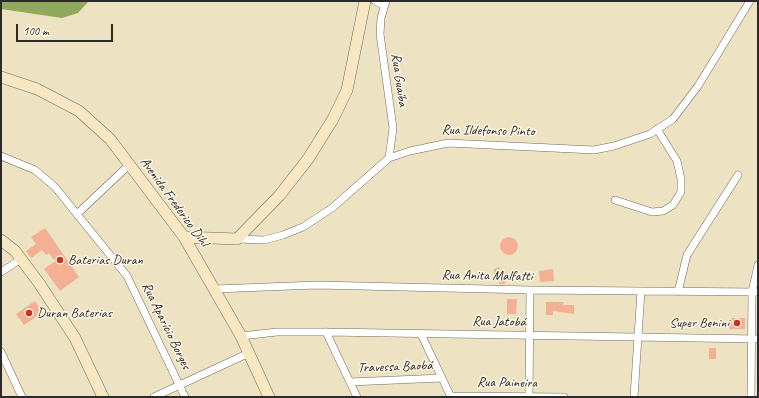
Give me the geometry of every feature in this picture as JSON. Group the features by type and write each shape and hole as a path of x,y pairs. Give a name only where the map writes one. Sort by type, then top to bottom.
{"main road":[{"path":"237,239 284,190 308,159 333,119 347,90 365,1"},
{"name":"Avenida Frederico Dihl","path":"1,76 37,90 79,112 110,139 184,238 241,336 269,397"},
{"name":"Rua Ildefonso Pinto","path":"184,238 237,239"},
{"path":"1,240 21,259 39,283 75,338 103,397"}],"street":[{"name":"Rua Guaíba","path":"375,1 385,3 380,34 394,128 389,158"},
{"name":"Rua Ildefonso Pinto","path":"237,239 264,240 283,236 303,227 332,208 389,158 410,151 448,143 594,150 614,146 650,134 673,118 698,86 750,1"},
{"path":"616,200 652,212 662,211 673,205 680,192 681,179 677,161 657,129"},
{"name":"Rua Aparício Borges","path":"1,156 35,170 55,187 127,276 185,397"},
{"path":"77,214 129,165"},
{"path":"678,292 687,255 738,175"},
{"path":"1,272 21,259"},
{"path":"751,397 755,339 755,292 758,265"},
{"name":"Rua Anita Malfatti","path":"215,289 317,285 530,290 755,292"},
{"path":"529,397 530,290"},
{"path":"634,397 641,291"},
{"name":"Rua Jatobá","path":"241,336 277,332 326,332 755,339"},
{"path":"326,332 357,397"},
{"path":"420,334 450,396"},
{"path":"1,352 22,397"},
{"path":"154,397 249,354"},
{"name":"Travessa Baobá","path":"350,382 442,378"},
{"name":"Rua Paineira","path":"450,396 564,397"}],"green space":[{"path":"1,1 89,1 78,13 62,18 1,9"}],"building":[{"name":"Baterias Duran","path":"45,228 79,277 60,291 44,269 55,261 49,253 46,255 42,250 31,258 26,251 36,244 31,237"},
{"path":"509,237 515,240 518,246 515,252 509,255 503,252 500,246 503,240"},
{"path":"500,267 499,271 506,271 505,284 499,284 499,281 493,280 494,269"},
{"path":"553,269 554,281 540,282 539,271"},
{"path":"507,299 517,299 516,314 507,314"},
{"name":"Duran Baterias","path":"35,301 43,312 24,325 16,314"},
{"path":"546,302 564,302 563,305 574,305 574,314 553,311 553,315 546,315"},
{"name":"Super Benini","path":"729,318 745,318 745,329 729,329"},
{"path":"709,348 716,348 716,359 709,359"}],"place":[{"name":"Baterias Duran","path":"60,260"},
{"name":"Duran Baterias","path":"29,313"},
{"name":"Super Benini","path":"737,323"}]}
